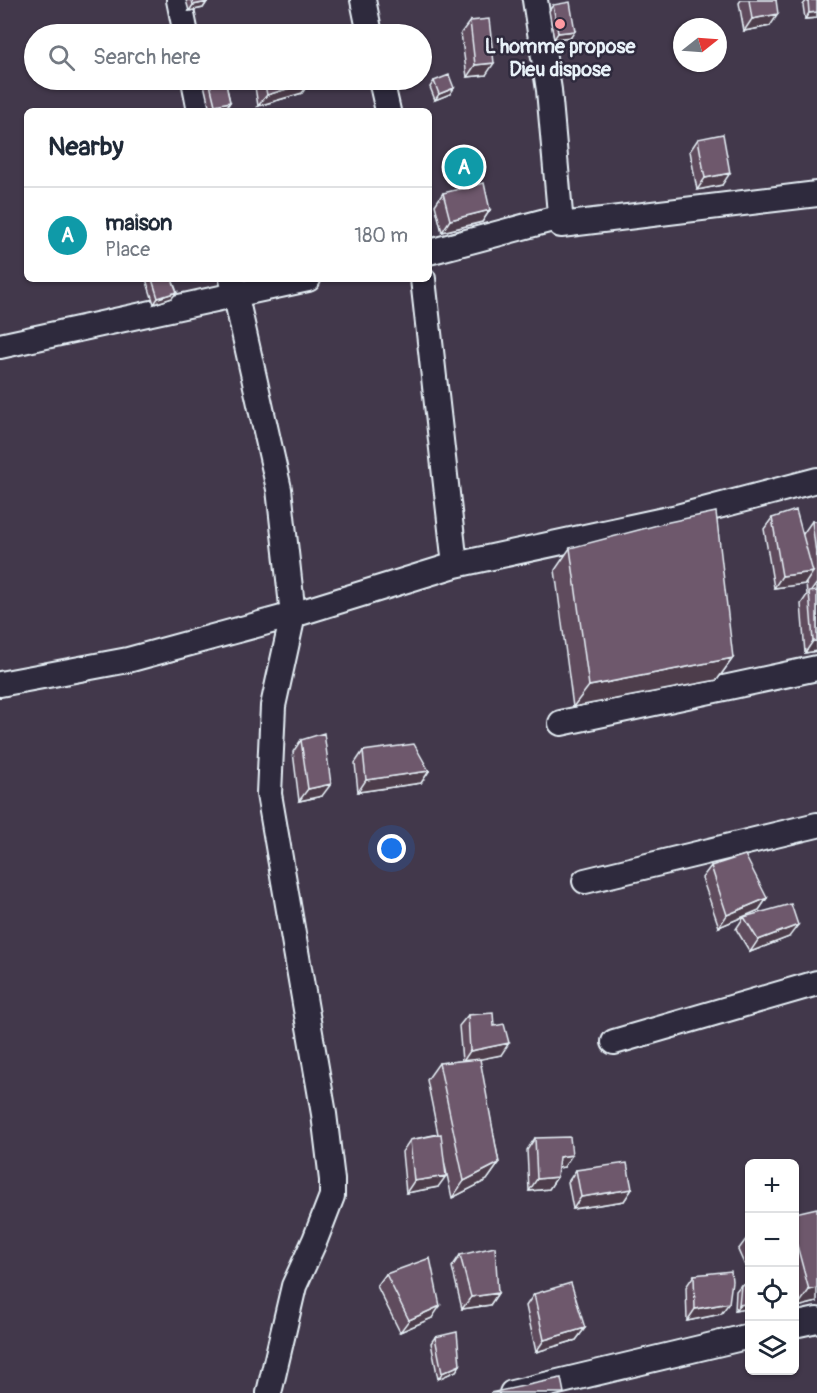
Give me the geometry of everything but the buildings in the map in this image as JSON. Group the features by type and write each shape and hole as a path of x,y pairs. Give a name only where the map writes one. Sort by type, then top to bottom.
{"street":[{"path":"179,0 184,24"},
{"path":"363,0 368,24"},
{"path":"535,0 549,90 561,225 817,194"},
{"path":"196,90 199,108"},
{"path":"383,90 387,108"},
{"path":"432,251 549,220"},
{"path":"0,346 234,287 280,282"},
{"path":"423,282 455,565"},
{"path":"234,287 279,489 293,615 273,706 269,794 324,1114 332,1196 294,1286 269,1393"},
{"path":"0,684 128,660 293,615 455,565 673,518 817,480"},
{"path":"561,723 817,668"},
{"path":"585,881 817,825"},
{"path":"614,1042 817,983"},
{"path":"799,1324 817,1320"},
{"path":"512,1393 745,1337"}],"place":[{"name":"L'homme propose Dieu dispose","path":"560,24"},
{"name":"maison","path":"464,167"}]}
